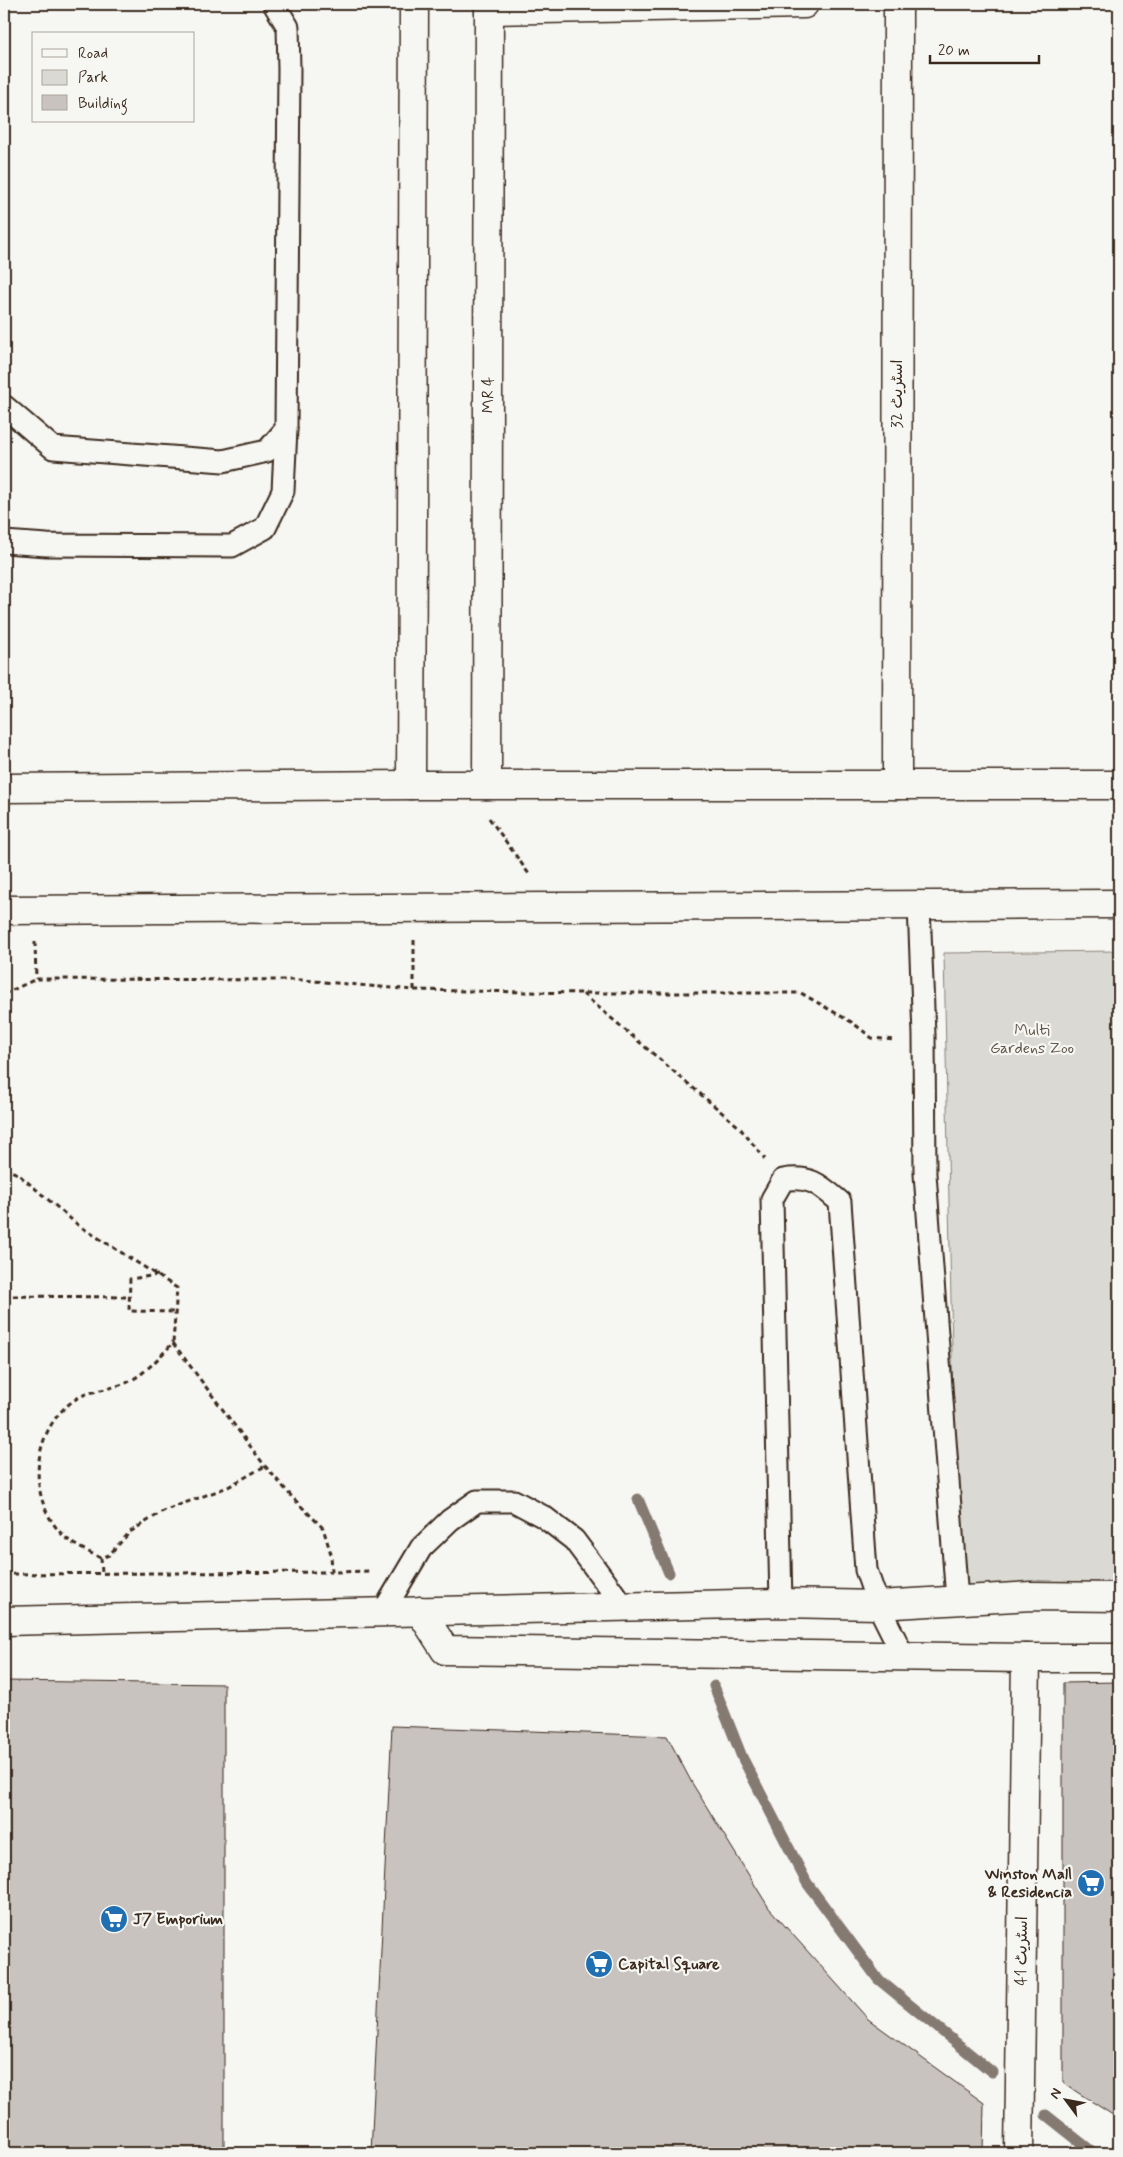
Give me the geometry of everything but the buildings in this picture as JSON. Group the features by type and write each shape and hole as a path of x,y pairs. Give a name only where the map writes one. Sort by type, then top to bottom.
{"street":[{"path":"411,785 414,4"},
{"path":"488,7 804,4"},
{"name":"اسٹریٹ 32","path":"897,785 898,4"},
{"name":"MR 4","path":"476,785 488,7"},
{"path":"4,788 411,785 1119,785"},
{"path":"4,910 1119,904"},
{"path":"4,1621 781,1603 878,1605 1031,1596 1119,1597"},
{"path":"420,1611 445,1650 904,1657 1119,1658"},
{"name":"اسٹریٹ 41","path":"1019,2153 1026,1658"}],"lane":[{"path":"4,542 47,546 232,546 265,528 283,491 286,429 290,69 288,27 274,4"},
{"path":"4,406 53,448 63,449 223,461 267,450 286,429"},
{"path":"919,906 924,1035 925,1174 957,1600"},
{"path":"781,1603 772,1199 783,1180 798,1178 818,1183 840,1202 866,1570 878,1605 904,1657"},
{"path":"377,1613 420,1548 450,1520 477,1501 514,1501 544,1517 574,1540 624,1607"}],"path":[{"path":"476,785 552,907"},
{"path":"414,908 414,990"},
{"path":"4,994 36,979 303,980 414,990 582,993 801,992 853,1023 872,1038 891,1040 924,1035"},
{"path":"582,993 739,1127 783,1180"},
{"path":"4,1168 18,1174 78,1225 177,1288 173,1343 265,1466 323,1528 331,1554 332,1572"},
{"path":"158,1275 130,1280 129,1311 175,1312"},
{"path":"4,1296 129,1297"},
{"path":"173,1343 144,1372 124,1384 102,1389 76,1399 57,1415 44,1438 38,1458 38,1489 48,1513 60,1532 71,1542 101,1558 109,1555 130,1532 163,1511 228,1487 265,1466"},
{"path":"101,1558 102,1573"},
{"path":"4,1574 332,1572 372,1570 377,1613"}],"green space":[{"name":"Multi Gardens Zoo","path":"1119,951 1119,1601 957,1600 944,953"}],"waterway":[{"path":"638,1499 669,1573"},
{"path":"714,1686 742,1757 807,1883 878,1979 992,2072"},
{"path":"1046,2115 1094,2153"}],"place":[{"name":"Winston Mall & Residencia","path":"1091,1883"},
{"name":"J7 Emporium","path":"114,1919"},
{"name":"Capital Square","path":"599,1964"}]}
